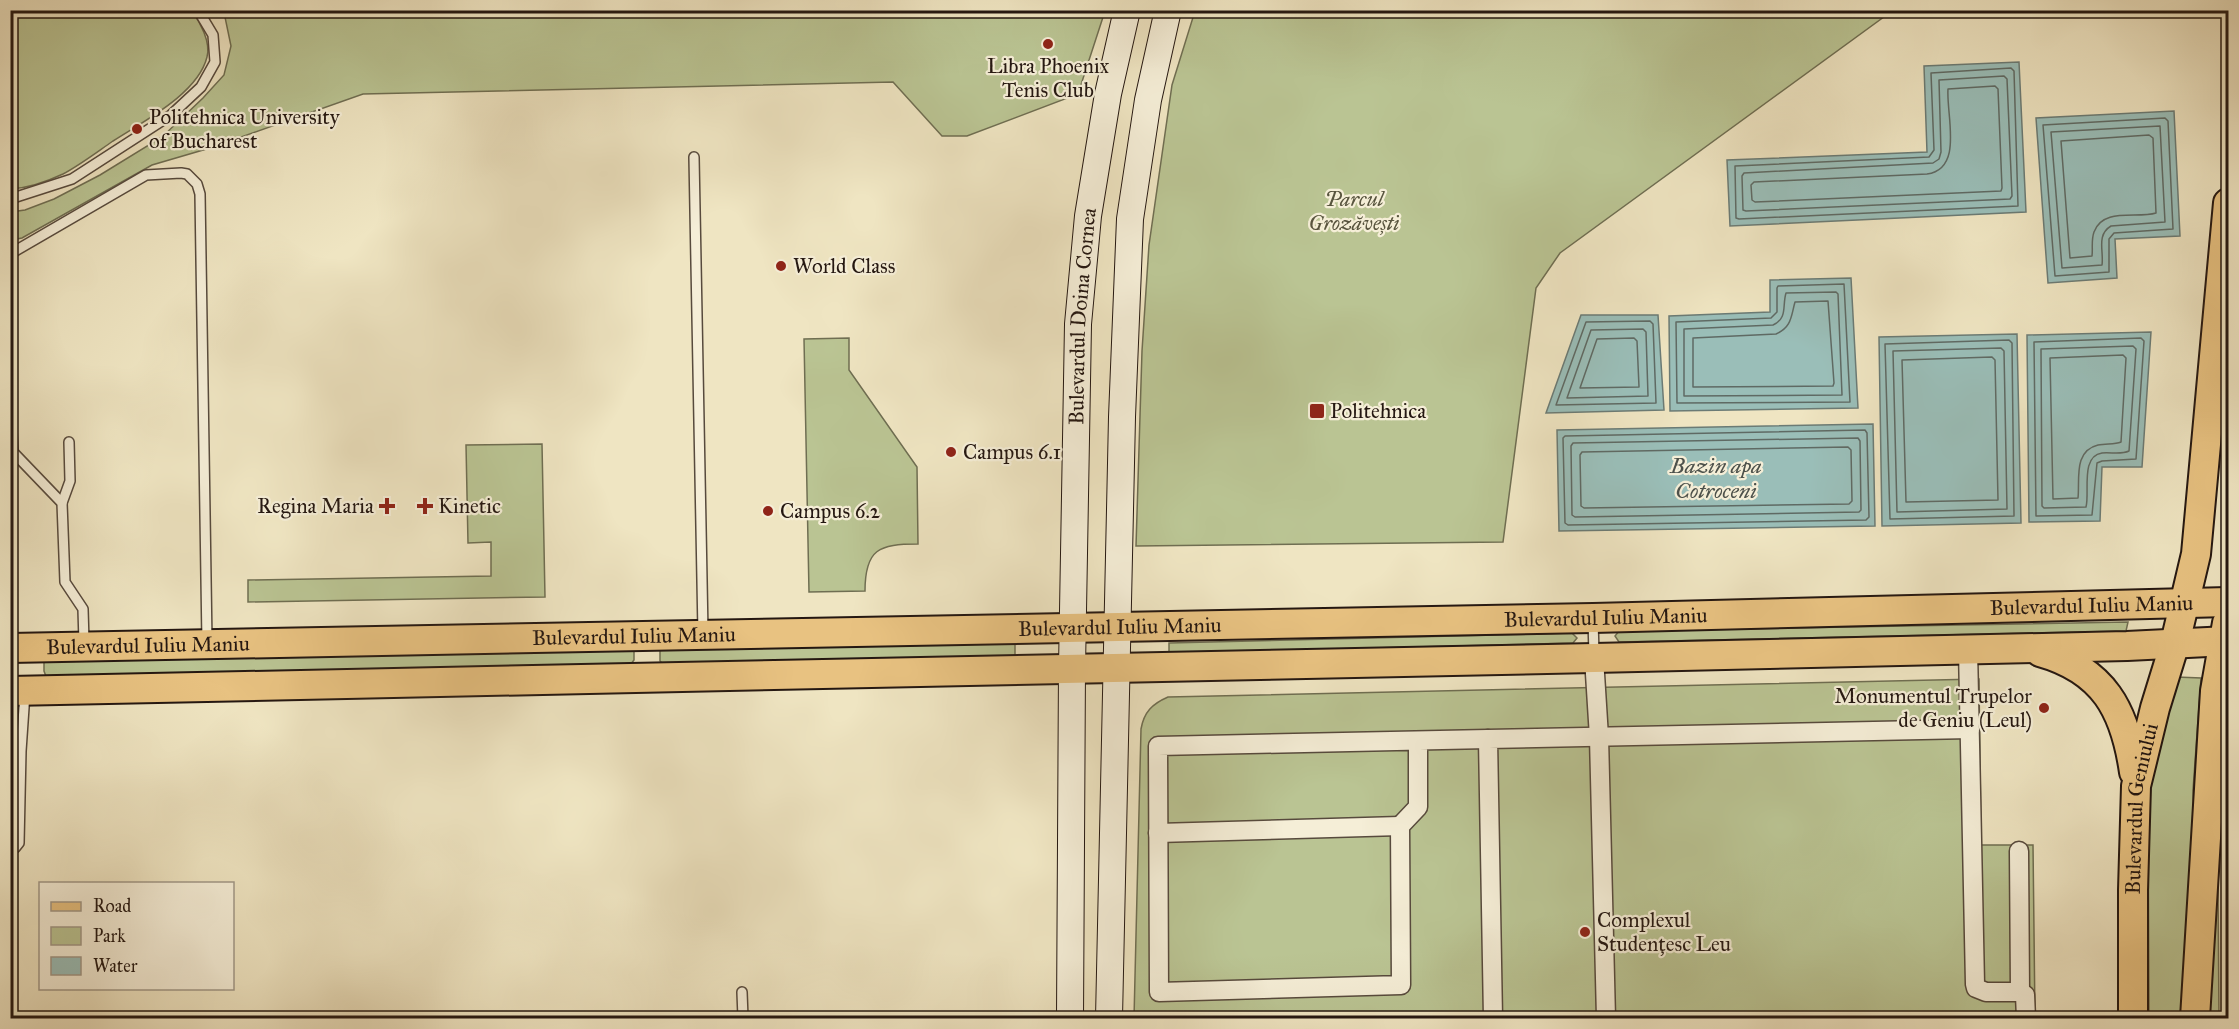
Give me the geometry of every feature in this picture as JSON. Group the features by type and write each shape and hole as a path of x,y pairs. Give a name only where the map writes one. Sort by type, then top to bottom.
{"main road":[{"name":"Bulevardul Doina Cornea","path":"1070,1018 1072,668 1079,313 1088,216 1108,93 1127,10"},
{"name":"Bulevardul Doina Cornea","path":"1109,1018 1124,330 1130,219 1148,100 1168,10"},
{"name":"Bulevardul Geniului","path":"2133,1018 2136,786 2150,725 2175,643 2196,554 2229,203"},
{"name":"Bulevardul Iuliu Maniu","path":"10,648 1593,618 2229,602"},
{"path":"2195,1018 2215,691 2226,642 2229,613"},
{"name":"Bulevardul Iuliu Maniu","path":"18,690 1594,658 2226,642"},
{"path":"2028,648 2076,666 2106,694 2122,719 2127,732 2136,786"}],"street":[{"path":"1968,649 1975,984 1976,988 1986,992 2025,994 2026,1018"},
{"path":"1594,658 1599,737 1606,1018"},
{"path":"1418,741 1418,807 1400,826 1401,985 1159,992 1158,746 1970,729"},
{"path":"1488,739 1493,1018"},
{"path":"1158,832 1400,826"},
{"path":"2019,851 2020,992"}],"lane":[{"path":"10,200 72,180 171,115 201,87 215,62 213,35 198,10"},
{"path":"694,157 703,635"},
{"path":"10,254 146,175 187,174 197,184 200,194 207,644"},
{"path":"10,394 13,452 62,503"},
{"path":"69,442 70,481 62,503 65,582 83,609 84,646"},
{"path":"1593,618 1594,658"},
{"path":"10,848 15,848 19,843 21,751 18,690"},
{"path":"10,751 21,751"},
{"path":"742,992 743,1018"}],"green space":[{"path":"11,10 192,11 206,39 207,57 193,83 168,106 63,174 37,184 11,189"},
{"name":"Parcul Grozăvești","path":"1195,10 1892,11 1560,253 1536,288 1503,542 1136,546 1142,351 1149,245 1172,85"},
{"name":"Politehnica University of Bucharest","path":"219,11 1105,11 1078,94 967,136 942,136 893,82 363,94 210,148 152,165 22,238 11,240 11,212 25,210 54,199 100,175 162,137 224,75 231,46 225,17"},
{"path":"849,338 849,370 917,467 918,544 893,545 877,552 871,558 868,566 865,591 809,592 804,339"},
{"path":"542,444 545,597 248,602 248,580 491,576 491,542 468,543 466,445"},
{"path":"2128,622 2126,631 1619,642 1615,636 1619,631"},
{"path":"1572,633 1577,638 1573,643 1169,653 1169,643"},
{"path":"1015,637 1015,660 666,667 660,661 660,651 668,646"},
{"path":"626,647 634,651 634,660 628,668 47,679 44,671 44,661"},
{"path":"2176,677 2201,678 2193,790 2195,883 2186,1018 2149,1018 2148,801 2153,755"},
{"name":"Complexul Studențesc Leu","path":"1979,679 1981,845 2033,845 2035,1018 1134,1018 1141,729 1150,709 1168,697"},
{"path":"2228,733 2228,818 2221,818 2218,886 2219,1018 2205,1018 2220,809"}],"water":[{"path":"2019,62 2026,212 1730,226 1727,160 1927,152 1924,66"},
{"path":"2174,111 2180,236 2115,239 2117,278 2048,283 2036,118"},
{"name":"Bazin apa Cotroceni","path":"1851,278 1858,408 1670,411 1669,316 1770,312 1770,280"},
{"name":"Bazin apa Cotroceni","path":"1581,315 1658,315 1664,410 1546,413"},
{"path":"2151,332 2142,467 2102,467 2100,521 2029,522 2027,335"},
{"path":"2017,334 2021,523 1882,526 1879,337"},
{"name":"Bazin apa Cotroceni","path":"1873,424 1875,526 1559,531 1557,430"}],"place":[{"name":"Libra Phoenix Tenis Club","path":"1048,44"},
{"name":"Politehnica University of Bucharest","path":"137,129"},
{"name":"World Class","path":"781,266"},
{"name":"Politehnica","path":"1317,411"},
{"name":"Campus 6.1","path":"951,452"},
{"name":"Regina Maria","path":"387,506"},
{"name":"Kinetic","path":"425,506"},
{"name":"Campus 6.2","path":"768,511"},
{"name":"Monumentul Trupelor de Geniu (Leul)","path":"2044,708"},
{"name":"Complexul Studențesc Leu","path":"1585,932"}]}
